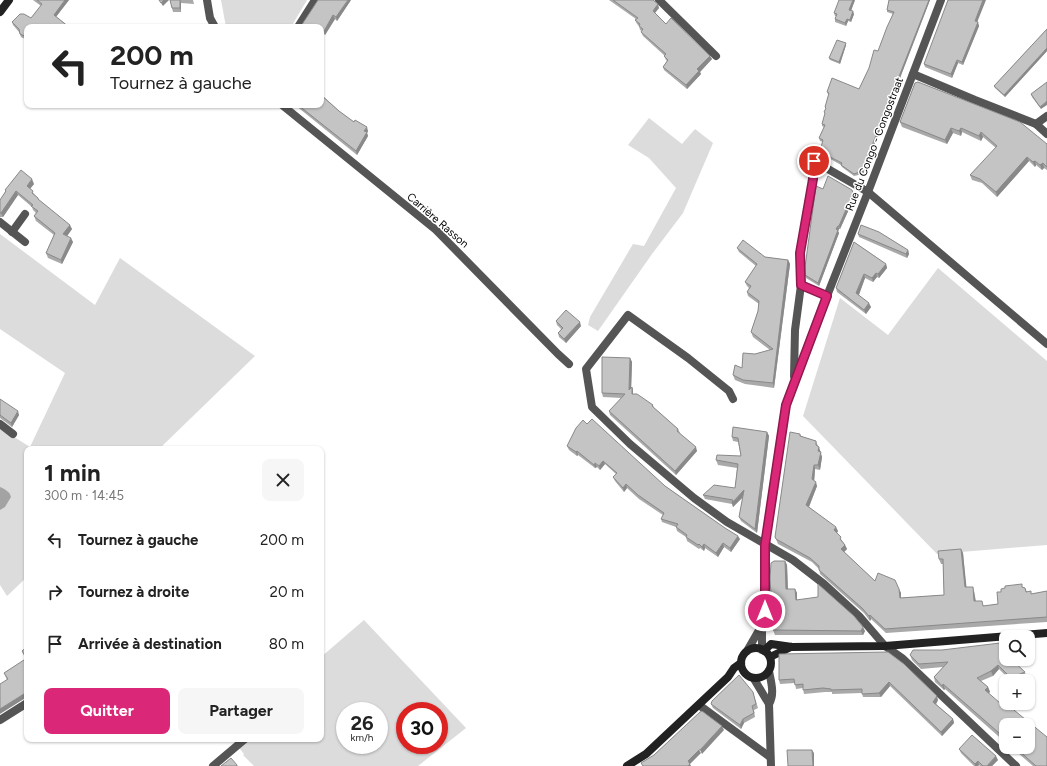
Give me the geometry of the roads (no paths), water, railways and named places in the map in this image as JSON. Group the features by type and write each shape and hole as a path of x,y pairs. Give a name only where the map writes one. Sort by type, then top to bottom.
{"main road":[{"path":"0,12 9,0"},
{"path":"627,766 646,754 699,705 728,677 734,668 740,663 747,651 754,648 765,652 792,647 885,646 1047,633"},
{"path":"728,677 745,674 754,678 762,677 769,672 771,664 765,652"},
{"path":"740,663 745,674"}],"street":[{"path":"207,0 210,18 213,24"},
{"path":"300,24 315,0"},
{"path":"659,0 716,56"},
{"name":"Rue du Congo - Congostraat","path":"793,383 941,0"},
{"path":"913,74 1036,124 1047,134"},
{"name":"Carrière Rasson","path":"286,108 436,230 569,364"},
{"path":"1036,124 1047,116"},
{"path":"747,651 762,625 765,611 765,545 786,405 793,383 796,330 801,285 800,253 813,179 814,161 868,192 1047,344"},
{"path":"12,232 25,214"},
{"path":"0,222 26,242"},
{"path":"801,285 827,296"},
{"path":"734,399 729,391 628,315 586,369 592,406 624,439 694,498 727,522 793,560 824,584 860,617 885,646 902,658 1016,766"},
{"path":"0,424 13,434"},
{"path":"762,625 765,652"},
{"path":"769,672 773,690 771,702 769,704 770,757 772,766"},
{"path":"754,678 769,704"},
{"path":"0,720 24,705"},
{"path":"699,705 770,757"},
{"path":"213,766 241,742"}]}
